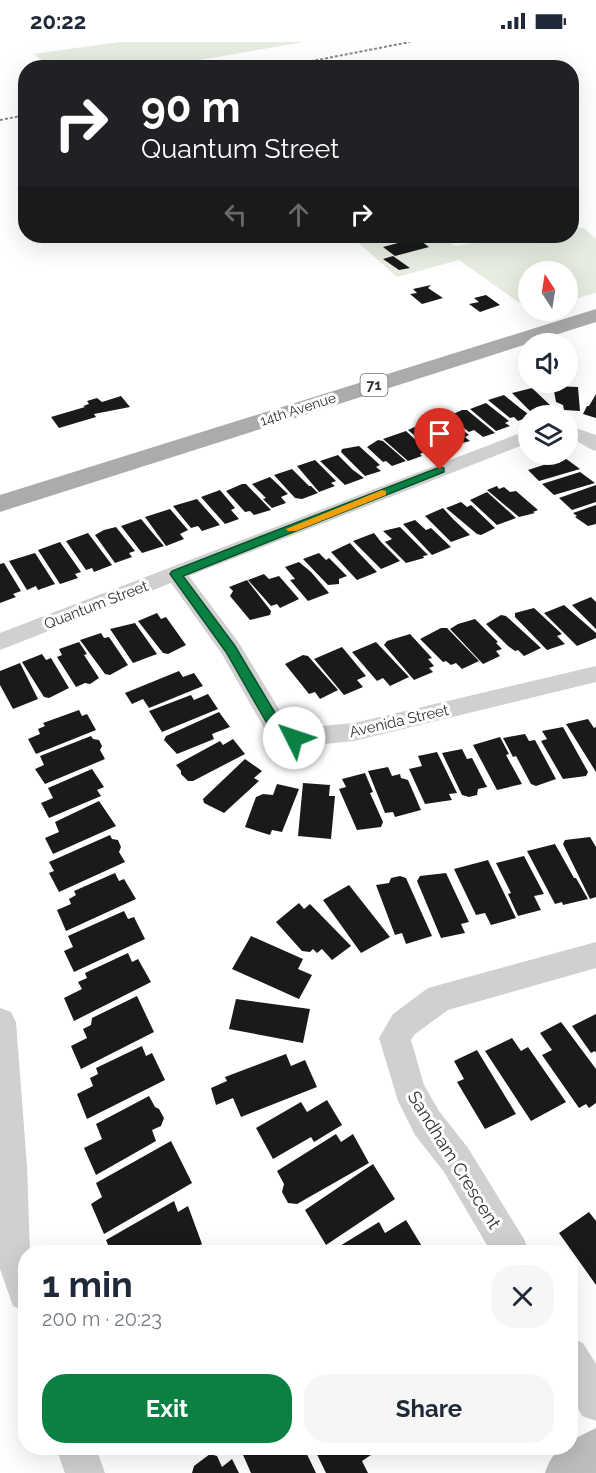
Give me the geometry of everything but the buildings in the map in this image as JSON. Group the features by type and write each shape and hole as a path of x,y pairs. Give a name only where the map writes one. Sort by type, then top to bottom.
{"main road":[{"name":"14th Avenue","path":"0,504 596,315"}],"street":[{"path":"578,434 586,436 596,445"},
{"name":"Quantum Street","path":"0,642 518,440"},
{"name":"Avenida Street","path":"176,574 231,649 273,721 294,738 354,732 596,674"},
{"name":"Sandham Crescent","path":"507,1245 456,1160 427,1123 409,1090 395,1038 404,1024 439,998 596,955"},
{"path":"0,1022 10,1166 5,1252 18,1277"},
{"path":"578,1370 596,1402"},
{"path":"572,1473 596,1454"},
{"path":"79,1455 85,1473"}],"shaded area":[{"path":"119,42 304,42 199,60 41,60 34,54"},
{"path":"579,228 584,228 596,239 596,293 578,298 578,261 518,261 518,302 459,260 397,277 359,243 450,243 455,246 474,243 579,243"}],"railway":[{"path":"317,60 410,42"},
{"path":"0,120 18,117"}],"slow traffic":[{"path":"292,529 382,493"}],"route":[{"path":"294,738 273,721 231,649 176,574 440,470"}]}
